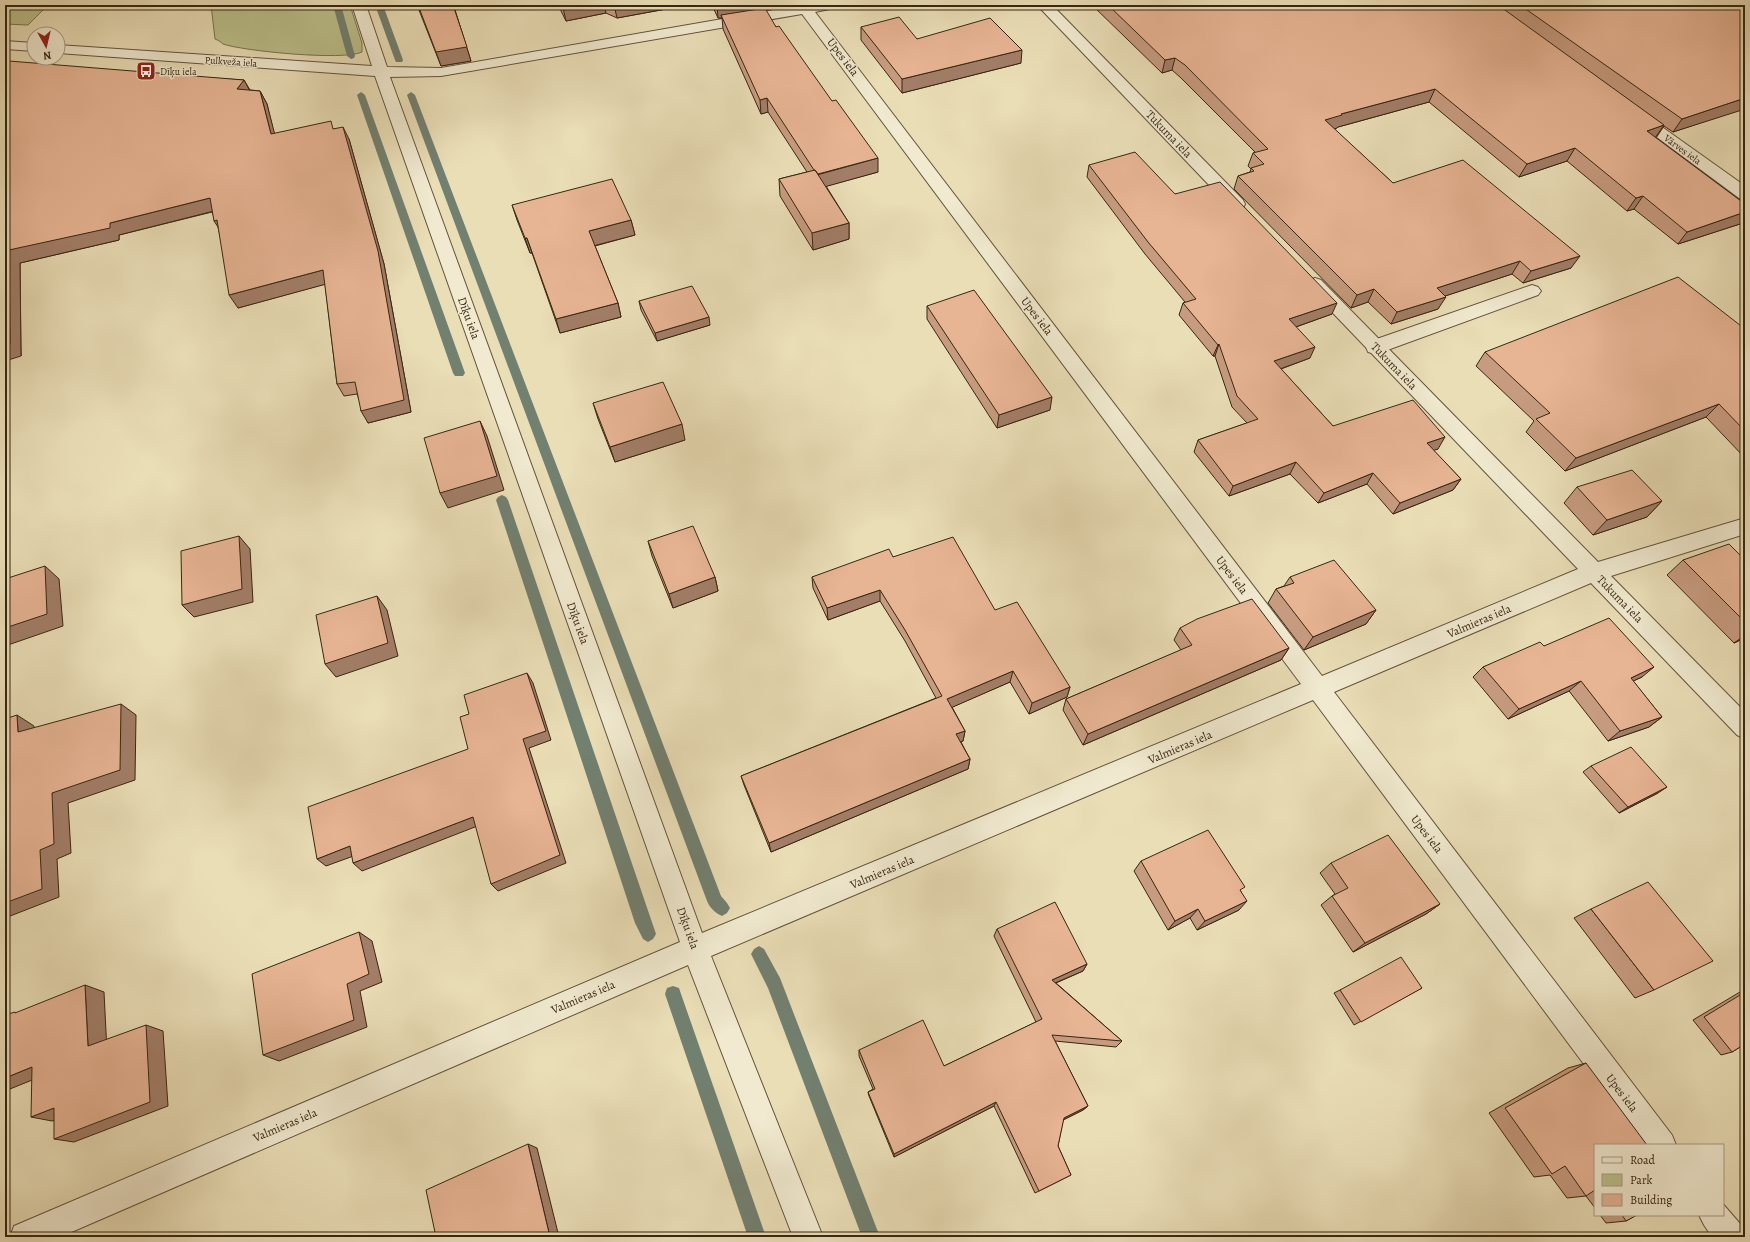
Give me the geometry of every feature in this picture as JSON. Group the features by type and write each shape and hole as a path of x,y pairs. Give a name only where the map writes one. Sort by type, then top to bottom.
{"street":[{"name":"Dīķu iela","path":"359,5 380,72 695,949 808,1237"},
{"name":"Pulkveža iela","path":"66,50 380,72 441,72 805,7 828,5"},
{"name":"Tukuma iela","path":"1044,5 1248,216"},
{"name":"Upes iela","path":"805,7 1317,689 1661,1144"},
{"path":"5,45 26,46"},
{"name":"Vārves iela","path":"1624,106 1745,194"},
{"name":"Tukuma iela","path":"1304,273 1745,728"},
{"path":"1375,347 1532,291"},
{"name":"Valmieras iela","path":"25,1237 695,949 1594,572 1745,526"},
{"path":"1715,1216 1731,1237"}],"green space":[{"path":"5,5 48,5 28,25 5,24"},
{"path":"211,5 350,5 362,43 362,52 352,55 336,56 293,54 234,47 223,44 215,39"}],"building":[{"path":"418,5 453,5 467,47 436,52"},
{"path":"562,5 576,5 563,8"},
{"path":"1108,5 1498,5 1664,125 1647,131 1745,204 1745,212 1687,232 1643,196 1636,198 1575,148 1527,164 1435,89 1341,114 1342,115 1325,120 1393,183 1463,160 1580,256 1531,271 1520,261 1437,288 1446,297 1397,312 1374,289 1357,295 1238,176 1254,171 1251,168 1264,164 1253,153 1268,149 1185,65 1175,58 1165,60"},
{"path":"1520,5 1745,5 1745,98 1682,119"},
{"path":"765,8 776,27 779,26 832,101 836,100 878,158 818,174 767,98 760,100 721,15"},
{"path":"899,17 917,39 990,18 1022,50 902,79 861,27"},
{"path":"9,61 26,62 26,66 66,66 244,80 237,89 260,91 271,134 331,121 333,129 343,127 378,251 404,400 361,411 355,382 337,384 323,270 229,295 217,220 214,221 210,198 110,223 110,228 9,250 10,344 5,345 5,65"},
{"path":"1135,152 1175,194 1220,182 1337,303 1289,319 1315,347 1274,361 1333,426 1413,400 1445,437 1427,443 1461,479 1400,503 1373,473 1324,493 1296,462 1233,486 1198,440 1258,419 1237,396 1219,344 1218,345 1183,303 1196,299 1148,242 1089,165"},
{"path":"815,170 849,223 812,233 779,179"},
{"path":"612,179 631,220 589,231 618,303 556,319 527,238 525,238 512,205"},
{"path":"1678,277 1745,329 1745,431 1719,404 1576,458 1536,419 1550,413 1485,352"},
{"path":"692,286 709,317 655,333 639,301"},
{"path":"974,290 1052,397 999,415 927,306"},
{"path":"663,382 682,424 610,447 593,403"},
{"path":"480,421 497,476 440,493 424,438"},
{"path":"1632,470 1662,501 1607,520 1577,487"},
{"path":"693,526 715,577 669,594 648,541"},
{"path":"239,536 242,589 182,605 181,551"},
{"path":"953,537 995,610 1017,602 1070,687 1032,703 1013,671 947,699 965,731 956,734 970,759 769,843 741,776 942,696 905,630 880,590 827,608 812,577 889,549 893,557"},
{"path":"1729,544 1745,560 1745,622 1683,560"},
{"path":"1334,560 1376,610 1313,637 1276,589 1294,583 1290,577"},
{"path":"45,566 47,614 5,628 5,579"},
{"path":"377,596 388,643 325,664 316,615"},
{"path":"1252,599 1289,648 1088,734 1066,699 1192,645 1180,628 1197,619"},
{"path":"1609,618 1654,667 1631,678 1662,717 1620,731 1581,681 1519,709 1483,667 1540,642 1544,646"},
{"path":"527,673 546,731 523,739 560,855 491,884 473,817 353,863 350,846 317,859 308,807 468,749 460,717 469,714 464,695"},
{"path":"121,704 120,770 52,793 54,844 40,850 42,889 5,903 5,719 17,715 18,732"},
{"path":"1631,747 1667,787 1628,807 1591,766"},
{"path":"1208,830 1245,887 1240,890 1247,901 1205,921 1198,909 1175,921 1141,861"},
{"path":"1388,835 1440,904 1365,943 1332,896 1348,888 1331,863"},
{"path":"1648,882 1713,961 1654,990 1591,909"},
{"path":"1055,902 1087,964 1052,980 1122,1041 1052,1035 1088,1106 1064,1118 1058,1146 1071,1175 1039,1191 996,1102 894,1154 868,1092 875,1089 859,1050 923,1020 944,1066 1042,1019 997,929"},
{"path":"359,932 369,974 347,984 354,1020 263,1055 252,974"},
{"path":"1401,957 1422,988 1361,1022 1340,990"},
{"path":"85,985 88,1046 146,1025 150,1102 54,1139 54,1108 31,1117 32,1067 5,1078 5,1015 15,1013"},
{"path":"1745,992 1745,1044 1732,1052 1704,1017"},
{"path":"1586,1063 1646,1144 1594,1144 1594,1191 1586,1196 1565,1166 1552,1174 1505,1108"},
{"path":"528,1144 550,1237 436,1237 426,1190"},
{"path":"1623,1216 1635,1216 1626,1221"}],"waterway":[{"path":"337,5 351,56"},
{"path":"379,5 399,60"},
{"path":"361,95 459,373"},
{"path":"411,95 715,901 722,908"},
{"path":"502,500 643,923 648,934"},
{"path":"759,954 774,984 871,1237"},
{"path":"673,994 757,1237"}],"place":[{"name":"Dīķu iela","path":"146,71"}]}
